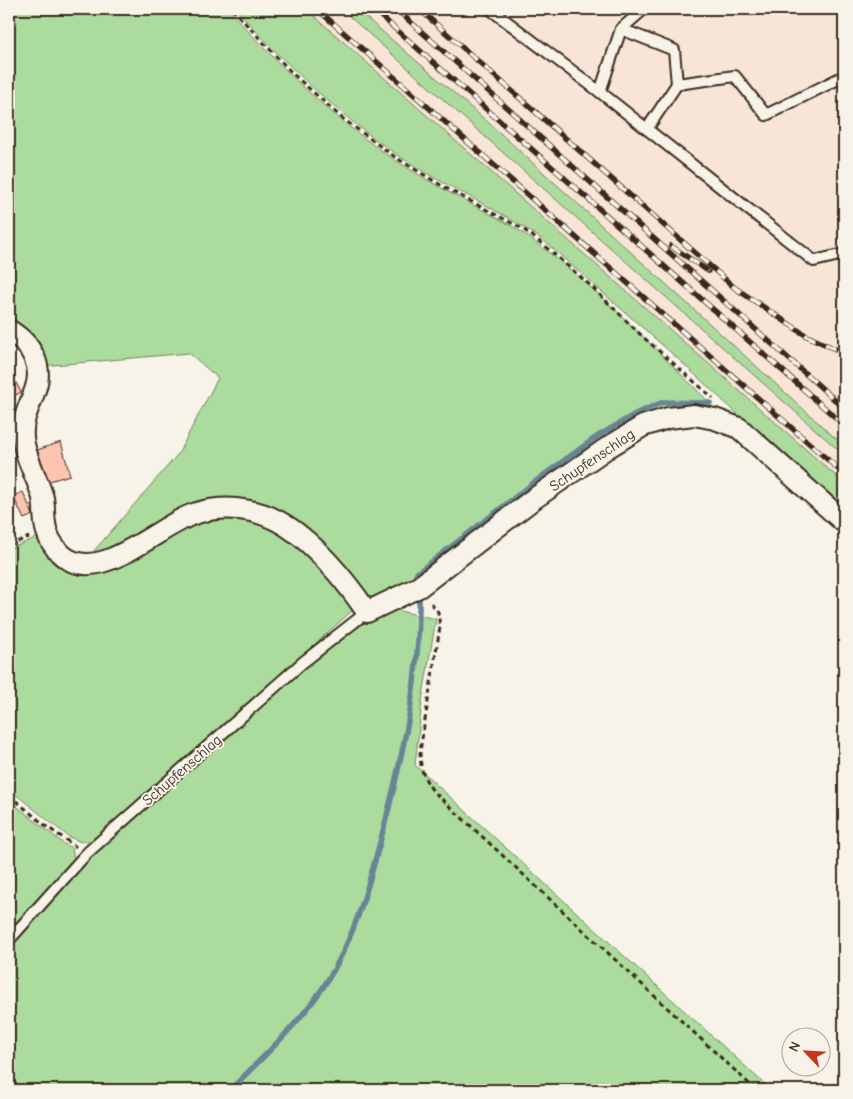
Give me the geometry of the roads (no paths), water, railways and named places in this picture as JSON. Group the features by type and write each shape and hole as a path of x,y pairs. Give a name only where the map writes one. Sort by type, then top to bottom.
{"street":[{"path":"9,330 28,345 38,367 40,377 24,421 23,437 43,499 46,530 51,541 65,557 86,564 104,562 178,520 197,512 236,508 256,512 278,521 298,535 352,590 368,612"},
{"name":"Schupfenschlag","path":"368,612 418,587 532,500 606,448 643,426 668,418 694,415 739,428 844,522"}],"lane":[{"path":"490,9 648,129 814,261 844,254"},
{"path":"600,92 621,29 644,9"},
{"path":"621,29 674,50 677,84 648,129"},
{"path":"677,84 735,76 766,115 844,76"},
{"name":"Schupfenschlag","path":"9,940 87,853 302,663 368,612"}],"waterway":[{"path":"418,582 416,574 544,475 598,436 635,414 663,402 710,403"},
{"path":"230,1090 280,1040 314,1000 335,968 353,930 378,851 410,712 417,653 419,592"}],"railway":[{"path":"317,9 844,474"},
{"path":"373,9 844,425"},
{"path":"396,9 844,408"},
{"path":"419,9 735,288 807,336 844,353"},
{"path":"671,246 708,271"}]}
